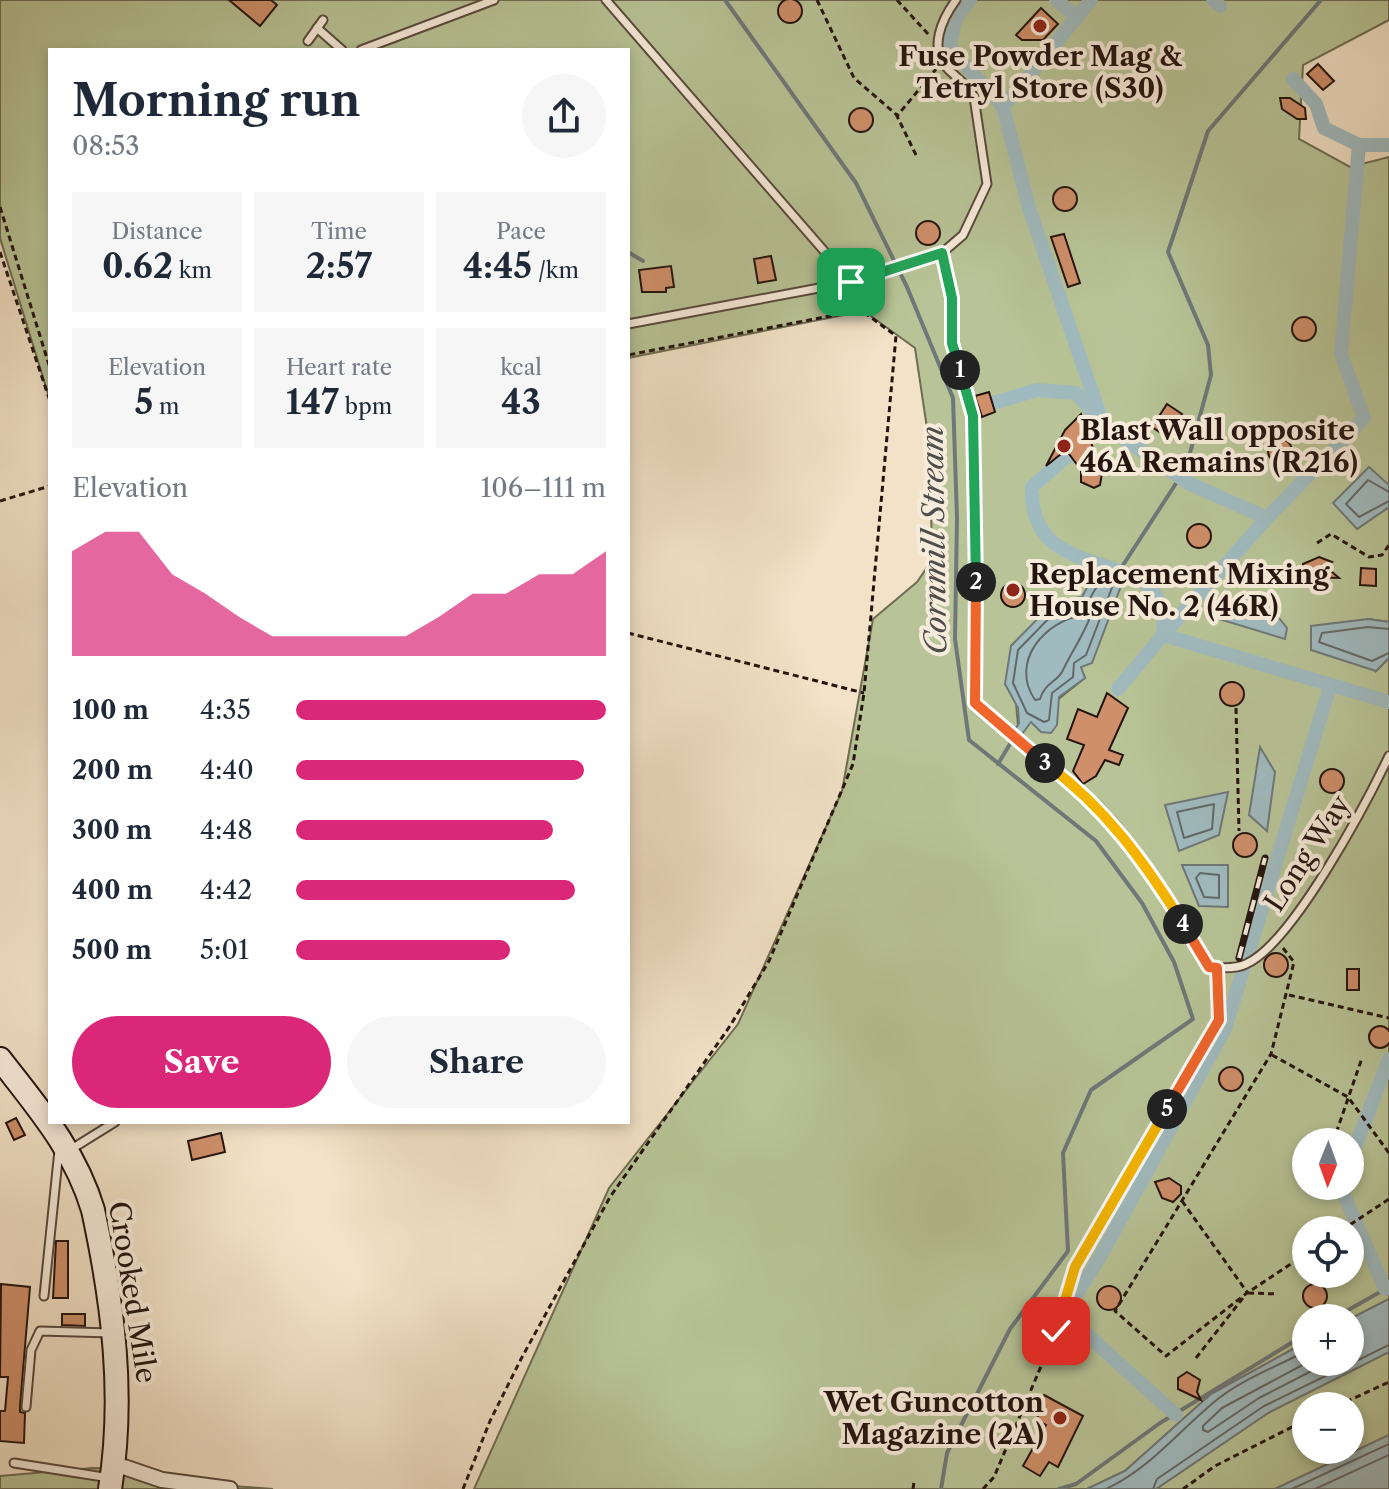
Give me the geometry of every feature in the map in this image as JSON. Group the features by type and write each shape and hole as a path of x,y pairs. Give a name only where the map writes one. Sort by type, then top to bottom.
{"main road":[{"name":"Crooked Mile","path":"0,1059 48,1122"},
{"name":"Crooked Mile","path":"50,1124 64,1143 93,1210 119,1386 113,1477"}],"street":[{"path":"113,1477 230,1489"}],"lane":[{"path":"366,48 494,0"},
{"path":"606,0 851,282"},
{"path":"630,324 851,282 942,253 963,235 987,184 974,97 942,61 937,39 956,0"},
{"path":"308,41 323,20"},
{"path":"317,28 340,48"},
{"path":"942,253 952,298 952,343 973,416 975,703 1075,785 1114,823 1152,875 1209,967 1217,968"},
{"name":"Long Way","path":"1217,968 1243,965 1294,921 1369,798 1389,756"},
{"path":"44,1296 64,1143 110,1124"},
{"path":"26,1407 31,1350 40,1331 113,1333"},
{"path":"14,1463 113,1477"}],"path":[{"path":"817,0 854,78 898,116 916,155"},
{"path":"897,0 924,33 937,39"},
{"path":"898,116 942,61"},
{"path":"0,207 48,362"},
{"path":"0,252 48,395"},
{"path":"463,1489 490,1421 521,1359 610,1197 730,1026 769,961 853,764 864,693 896,336 861,310 630,355"},
{"path":"0,501 48,487"},
{"path":"1317,543 1331,534 1369,557 1382,555 1389,545"},
{"path":"630,634 864,693"},
{"path":"1236,708 1239,831"},
{"path":"1276,938 1294,962 1289,995 1271,1054 1115,1311 1166,1356 1247,1293 1292,1263"},
{"path":"983,1489 994,1477 1056,1331 1075,1267 1219,1020 1217,968"},
{"path":"1289,995 1389,1018"},
{"path":"1271,1054 1348,1097 1389,1153"},
{"path":"1338,1128 1362,1058"},
{"path":"1363,1216 1389,1199"},
{"path":"1182,1201 1247,1293"},
{"path":"1247,1293 1278,1294"},
{"path":"1196,1358 1247,1293"},
{"path":"1364,1394 1389,1382"},
{"path":"1183,1489 1215,1466 1292,1427"},
{"path":"913,1489 914,1482"}],"green space":[{"path":"0,0 1389,0 1389,20 1303,65 1299,139 1350,167 1389,157 1389,485 1357,529 1389,507 1389,622 1368,619 1376,671 1389,658 1389,1299 1364,1312 1364,1304 1292,1304 1292,1350 1211,1394 1125,1471 1087,1489 474,1489 609,1188 738,1024 842,791 873,619 917,582 932,560 930,448 915,348 864,311 630,358 630,48 48,48 48,394 0,238","holes":["1082,597 1080,667 1085,678 1031,721 1019,737 1011,646 1027,630"]},
{"path":"1389,1352 1389,1435 1364,1447 1364,1392 1310,1392 1341,1376 1364,1376 1364,1365"},
{"path":"1292,1401 1292,1464 1328,1464 1275,1489 1156,1489 1268,1413"},
{"path":"93,1468 128,1469 156,1480 273,1489 0,1489 0,1476"}],"water":[{"path":"1369,467 1389,485 1389,507 1357,529 1333,503"},
{"path":"1099,565 1124,578 1092,663 1081,667 1085,678 1059,697 1057,725 1051,733 1041,732 1031,722 1019,738 1013,733 1019,723 1018,708 1005,684 1011,646 1055,601 1082,597"},
{"path":"1240,594 1279,618 1287,628 1285,639 1219,619"},
{"path":"1368,619 1389,622 1389,658 1376,671 1311,650 1311,626"},
{"path":"1260,747 1275,772 1267,831 1249,815"},
{"path":"1228,792 1219,835 1179,851 1165,805"},
{"path":"1182,865 1228,865 1228,907 1199,906"},
{"path":"1389,1299 1389,1352 1364,1365 1364,1312"},
{"path":"1292,1350 1292,1376 1341,1376 1310,1392 1292,1392 1292,1401 1268,1413 1156,1489 1087,1489 1125,1471 1211,1394"},
{"path":"1389,1435 1389,1489 1275,1489 1328,1464 1364,1464 1364,1447"}],"building":[{"path":"790,-1 801,6 802,11 795,22 790,23 779,16 778,11 785,0"},
{"path":"229,0 271,0 277,5 260,26"},
{"name":"Fuse Powder Mag & Tetryl Store (S30)","path":"1041,8 1058,24 1043,40 1022,40 1016,35"},
{"path":"1318,64 1334,81 1323,90 1307,74"},
{"path":"1280,98 1290,98 1305,108 1306,119 1297,119 1282,109"},
{"path":"861,108 872,115 873,120 866,131 861,132 850,125 849,120 856,109"},
{"path":"1065,187 1076,194 1077,199 1070,210 1065,211 1054,204 1053,199 1060,188"},
{"path":"928,221 939,228 940,233 933,244 928,245 917,238 916,233 923,222"},
{"path":"1064,234 1080,283 1068,287 1051,237"},
{"path":"771,256 776,280 758,283 754,259"},
{"path":"671,266 674,287 666,288 666,292 642,292 639,270"},
{"path":"1304,317 1312,321 1316,329 1312,337 1304,341 1296,337 1292,329 1296,321"},
{"path":"989,392 995,412 982,417 975,396"},
{"path":"1167,404 1182,414 1167,437 1152,427"},
{"path":"1081,414 1094,451 1082,460 1102,473 1100,485 1094,488 1081,482 1081,470 1066,450 1046,466 1065,430"},
{"path":"1280,439 1288,443 1292,451 1288,459 1280,463 1272,459 1268,451 1272,443"},
{"path":"1199,524 1207,528 1211,536 1207,544 1199,548 1191,544 1187,536 1191,528"},
{"path":"1319,557 1332,562 1325,566 1339,578 1302,577 1303,564"},
{"path":"1361,568 1376,569 1376,586 1360,585"},
{"name":"Replacement Mixing House No. 2 (46R)","path":"1013,583 1024,590 1025,595 1018,606 1013,607 1002,600 1001,595 1008,584"},
{"path":"1232,682 1243,689 1244,694 1237,705 1232,706 1221,699 1220,694 1227,683"},
{"path":"1107,693 1128,708 1109,750 1123,755 1119,765 1105,760 1096,776 1083,784 1073,771 1084,745 1067,739 1078,709 1097,717"},
{"path":"1332,769 1340,773 1344,781 1340,789 1332,793 1324,789 1320,781 1324,773"},
{"path":"1245,833 1256,840 1257,845 1250,856 1245,857 1234,850 1233,845 1240,834"},
{"path":"1276,953 1287,960 1288,965 1281,976 1276,977 1265,970 1264,965 1271,954"},
{"path":"1347,969 1359,969 1359,990 1347,990"},
{"path":"1380,1026 1388,1029 1388,1045 1380,1048 1372,1045 1369,1037 1372,1029"},
{"path":"1231,1067 1242,1074 1243,1079 1236,1090 1231,1091 1220,1084 1219,1079 1226,1068"},
{"path":"16,1118 25,1135 14,1140 6,1123"},
{"path":"221,1133 225,1152 192,1160 188,1141"},
{"path":"1169,1178 1181,1186 1181,1194 1173,1202 1162,1198 1155,1182"},
{"path":"56,1241 68,1241 68,1298 53,1298"},
{"path":"1,1284 30,1287 20,1406 20,1412 25,1413 24,1443 0,1441 0,1411 5,1411 8,1377 0,1377"},
{"path":"1109,1286 1117,1290 1121,1298 1117,1306 1109,1310 1101,1306 1097,1298 1101,1290"},
{"path":"1307,1288 1323,1288 1326,1292 1323,1304 1307,1304 1304,1300"},
{"path":"62,1314 85,1314 85,1326 62,1325"},
{"path":"1187,1372 1200,1380 1197,1392 1201,1400 1178,1389 1178,1378"},
{"path":"1044,1395 1083,1416 1058,1467 1049,1462 1040,1476 1023,1466 1046,1425 1036,1420 1040,1412 1036,1410"}],"waterway":[{"name":"Cornmill Stream","path":"725,0 856,183 907,287 953,398 957,518 955,639 969,740 1096,841 1142,903 1174,962 1193,1019 1091,1090 1063,1153 1068,1251 1010,1329 947,1453 941,1489"},
{"path":"970,0 956,18 950,44 961,61 1003,107"},
{"path":"1056,0 1076,16"},
{"path":"993,403 1037,390 1076,393 1103,424 1029,208 1003,107 1091,0"},
{"path":"1213,0 1220,6"},
{"path":"1114,579 1186,468 1211,375 1208,345 1168,252 1208,131 1321,0"},
{"path":"1163,635 1267,518 1364,418 1341,354 1359,145 1324,128 1316,104 1293,79"},
{"path":"1359,145 1389,145"},
{"path":"630,253 643,261"},
{"path":"1163,635 1161,605 1147,586 1052,542 1037,520 1032,487 1103,424 1188,483 1267,518"},
{"path":"1118,689 1163,635 1389,702"},
{"path":"1176,1415 1064,1314 1100,1257 1225,1029 1330,686"},
{"path":"998,764 1013,739"},
{"path":"1362,1128 1389,1059"},
{"path":"1346,1200 1385,1289"},
{"path":"1359,1304 1389,1287"},
{"path":"1059,1489 1076,1484 1160,1423 1292,1343"}],"railway":[{"path":"1239,958 1265,858"}],"place":[{"name":"Fuse Powder Mag & Tetryl Store (S30)","path":"1040,26"},
{"name":"Blast Wall opposite 46A Remains (R216)","path":"1064,446"},
{"name":"Replacement Mixing House No. 2 (46R)","path":"1013,590"},
{"name":"Wet Guncotton Magazine (2A)","path":"1060,1418"}],"route":[{"path":"851,282 942,253 952,298 952,343 973,416 975,703 998,725 1075,785 1114,823 1152,875 1209,967 1217,968 1219,1020 1075,1267 1056,1331"}]}
